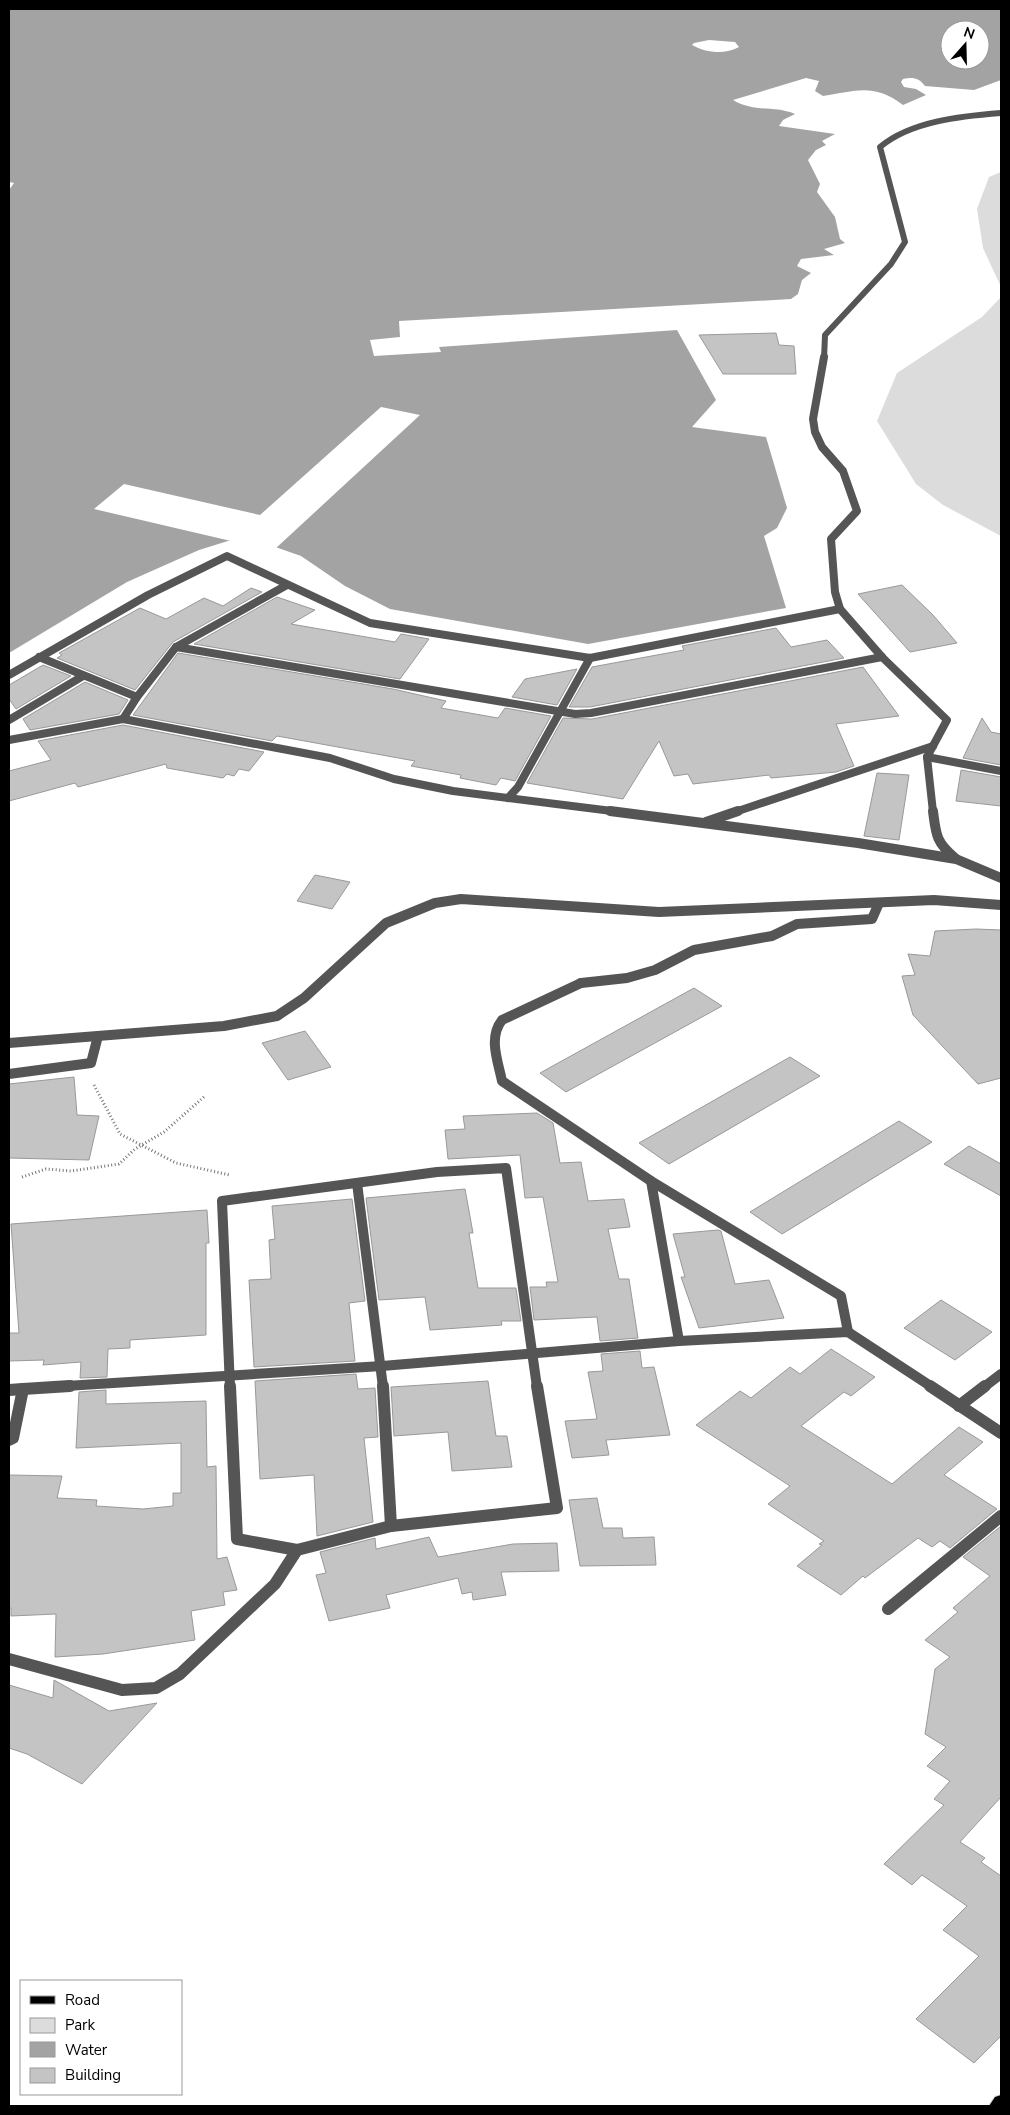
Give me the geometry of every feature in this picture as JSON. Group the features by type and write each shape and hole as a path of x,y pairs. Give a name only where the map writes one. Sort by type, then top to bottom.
{"main road":[{"path":"998,2106 1001,2103"}],"street":[{"path":"956,859 943,848 936,836 927,757 947,720 882,657 840,609 835,592 831,539 857,511 843,471 822,447 815,432 813,419 822,383 825,335 891,264 905,242 885,176 880,147 885,141 894,136 969,116 1001,113"},
{"path":"9,675 148,595 227,556 370,623 590,658 840,609"},
{"path":"124,720 137,697 176,647 287,585"},
{"path":"176,647 558,712 591,713 882,657"},
{"path":"39,657 137,697"},
{"path":"508,798 518,787 558,712 590,658"},
{"path":"9,720 83,676"},
{"path":"9,740 124,720 330,758 394,779 453,791 704,823 956,859 1001,878"},
{"path":"704,823 933,746"},
{"path":"927,757 1001,771"},
{"path":"9,1043 224,1026 278,1016 304,998 386,922 435,903 487,900 659,912 934,900 1001,905"},
{"path":"848,1332 841,1296 651,1181 502,1081 494,1035 496,1025 502,1020 582,983 627,978 655,970 694,950 772,936 797,924 872,919 879,903"},
{"path":"9,1074 91,1062 98,1036"},
{"path":"506,1168 532,1355 557,1508 391,1526 297,1550 237,1539 222,1201 437,1172 506,1168"},
{"path":"651,1181 679,1342"},
{"path":"357,1183 382,1366 391,1526"},
{"path":"9,1390 382,1366 679,1342 848,1332 1001,1433"},
{"path":"959,1406 1001,1374"},
{"path":"9,1440 13,1438 24,1389"},
{"path":"888,1609 1001,1516"},
{"path":"9,1659 122,1690 156,1688 180,1674 275,1584 297,1550"}],"path":[{"path":"83,1064 120,1134 176,1163 232,1175"},
{"path":"22,1178 46,1169 71,1171 119,1164 142,1145 164,1132 205,1096"}],"green space":[{"path":"1001,172 1001,287 983,248 977,209 989,177"},
{"path":"1001,297 1001,536 943,505 916,484 877,421 897,373 982,317"}],"water":[{"path":"9,9 1001,9 1001,80 974,90 925,86 916,79 903,79 901,82 904,87 916,89 926,95 903,105 892,98 873,91 864,90 823,96 815,91 819,81 806,78 733,100 757,108 787,111 795,114 783,120 779,126 835,134 822,141 826,145 816,150 808,160 820,184 817,192 835,217 840,239 845,243 824,249 834,255 801,259 797,266 811,273 802,280 798,294 791,299 399,321 400,337 370,340 374,356 441,352 439,347 677,330 716,400 692,427 766,437 787,508 777,528 764,536 786,608 588,644 390,609 345,586 301,556 244,536 199,550 127,582 9,653 9,190 14,183 9,182","holes":["709,40 735,42 739,47 722,52 703,50 692,45"]}],"pier":[{"path":"381,407 420,415 275,549 244,538 229,543 231,541 94,509 124,484 260,515"}],"building":[{"path":"776,333 779,345 794,346 796,374 723,374 699,335"},
{"path":"902,585 933,615 957,643 910,652 858,594"},
{"path":"251,588 262,592 173,642 135,690 57,658 62,655 59,653 140,608 166,619 204,598 223,606"},
{"path":"277,597 315,610 291,624 395,642 401,634 429,639 400,679 194,644"},
{"path":"776,628 791,647 827,640 844,658 590,707 569,707 592,667 684,650 682,646"},
{"path":"178,653 393,689 446,701 441,708 498,718 505,708 551,716 515,781 501,778 496,785 460,778 461,775 411,766 415,761 277,736 272,741 133,715"},
{"path":"43,665 71,676 16,709 9,699 9,685"},
{"path":"863,667 899,716 836,724 854,766 836,772 771,778 769,775 693,784 688,774 674,776 659,741 623,799 527,783 563,718 592,719"},
{"path":"577,669 557,705 512,697 525,679"},
{"path":"85,682 128,700 119,714 30,730 23,719"},
{"path":"982,718 991,732 1001,734 1001,765 963,758"},
{"path":"123,725 264,752 249,771 239,769 234,776 227,774 223,778 167,768 166,764 78,787 75,783 9,801 9,771 51,760 38,741"},
{"path":"961,770 1001,777 1001,806 956,801"},
{"path":"877,773 909,775 899,840 864,836"},
{"path":"315,875 350,882 332,909 297,901"},
{"path":"1001,930 1001,1078 978,1084 913,1015 902,976 915,975 908,954 930,956 935,931"},
{"path":"694,988 722,1006 566,1092 540,1073"},
{"path":"305,1031 331,1067 288,1080 262,1043"},
{"path":"790,1057 820,1076 669,1164 639,1143"},
{"path":"74,1077 77,1115 99,1116 89,1160 9,1158 9,1084"},
{"path":"537,1113 553,1123 560,1163 581,1162 588,1201 624,1199 630,1227 608,1229 619,1279 629,1279 638,1338 600,1341 597,1317 534,1320 530,1287 547,1287 546,1282 558,1282 543,1197 525,1198 520,1155 448,1159 445,1130 465,1129 463,1116"},
{"path":"899,1121 932,1142 782,1234 750,1212"},
{"path":"969,1146 1001,1164 1001,1196 944,1164"},
{"path":"465,1189 473,1233 469,1233 478,1288 516,1288 521,1321 501,1321 502,1325 430,1330 425,1297 379,1300 366,1198"},
{"path":"352,1199 365,1301 349,1303 355,1361 254,1367 249,1280 271,1279 269,1240 275,1239 272,1206"},
{"path":"207,1210 209,1243 206,1243 206,1335 130,1340 130,1348 108,1349 107,1377 80,1378 81,1362 43,1365 44,1360 9,1361 9,1333 19,1333 11,1224"},
{"path":"721,1231 735,1284 769,1280 784,1318 699,1328 681,1277 685,1277 673,1234"},
{"path":"941,1300 992,1332 955,1360 904,1328"},
{"path":"831,1349 875,1377 851,1396 844,1392 801,1426 892,1484 959,1427 983,1442 944,1475 997,1509 950,1548 940,1541 932,1547 918,1538 865,1578 863,1576 841,1595 797,1566 822,1545 819,1544 824,1541 768,1504 790,1486 696,1425 740,1391 751,1398 790,1367 800,1374"},
{"path":"640,1351 642,1368 654,1367 670,1435 606,1440 609,1455 572,1458 565,1421 597,1419 588,1372 603,1371 601,1354"},
{"path":"356,1374 358,1389 375,1388 378,1437 364,1438 373,1522 317,1536 314,1475 260,1479 255,1381"},
{"path":"488,1381 496,1436 507,1436 512,1467 452,1471 448,1432 394,1436 391,1387"},
{"path":"106,1390 106,1404 206,1401 207,1467 216,1466 217,1559 227,1557 237,1590 223,1592 225,1605 191,1611 195,1640 103,1654 55,1657 56,1614 11,1616 11,1608 9,1608 9,1475 62,1476 57,1498 97,1500 96,1506 143,1509 173,1506 173,1493 181,1493 181,1443 76,1448 79,1392"},
{"path":"597,1498 603,1528 622,1528 623,1538 654,1537 656,1565 580,1566 569,1500"},
{"path":"1001,1526 1001,1797 960,1842 985,1858 981,1862 1001,1876 1001,2036 974,2063 916,2019 979,1956 943,1930 967,1906 922,1875 912,1885 884,1864 944,1805 934,1799 950,1781 927,1766 946,1747 925,1734 935,1669 950,1657 925,1640 958,1612 953,1608 990,1576 963,1557"},
{"path":"429,1537 438,1557 513,1544 557,1543 559,1571 501,1572 506,1595 473,1600 472,1592 462,1594 458,1578 386,1595 390,1608 329,1621 316,1575 326,1573 320,1552 375,1538 376,1549"},
{"path":"54,1680 109,1711 157,1703 82,1784 27,1754 9,1748 9,1685 53,1698"}]}
